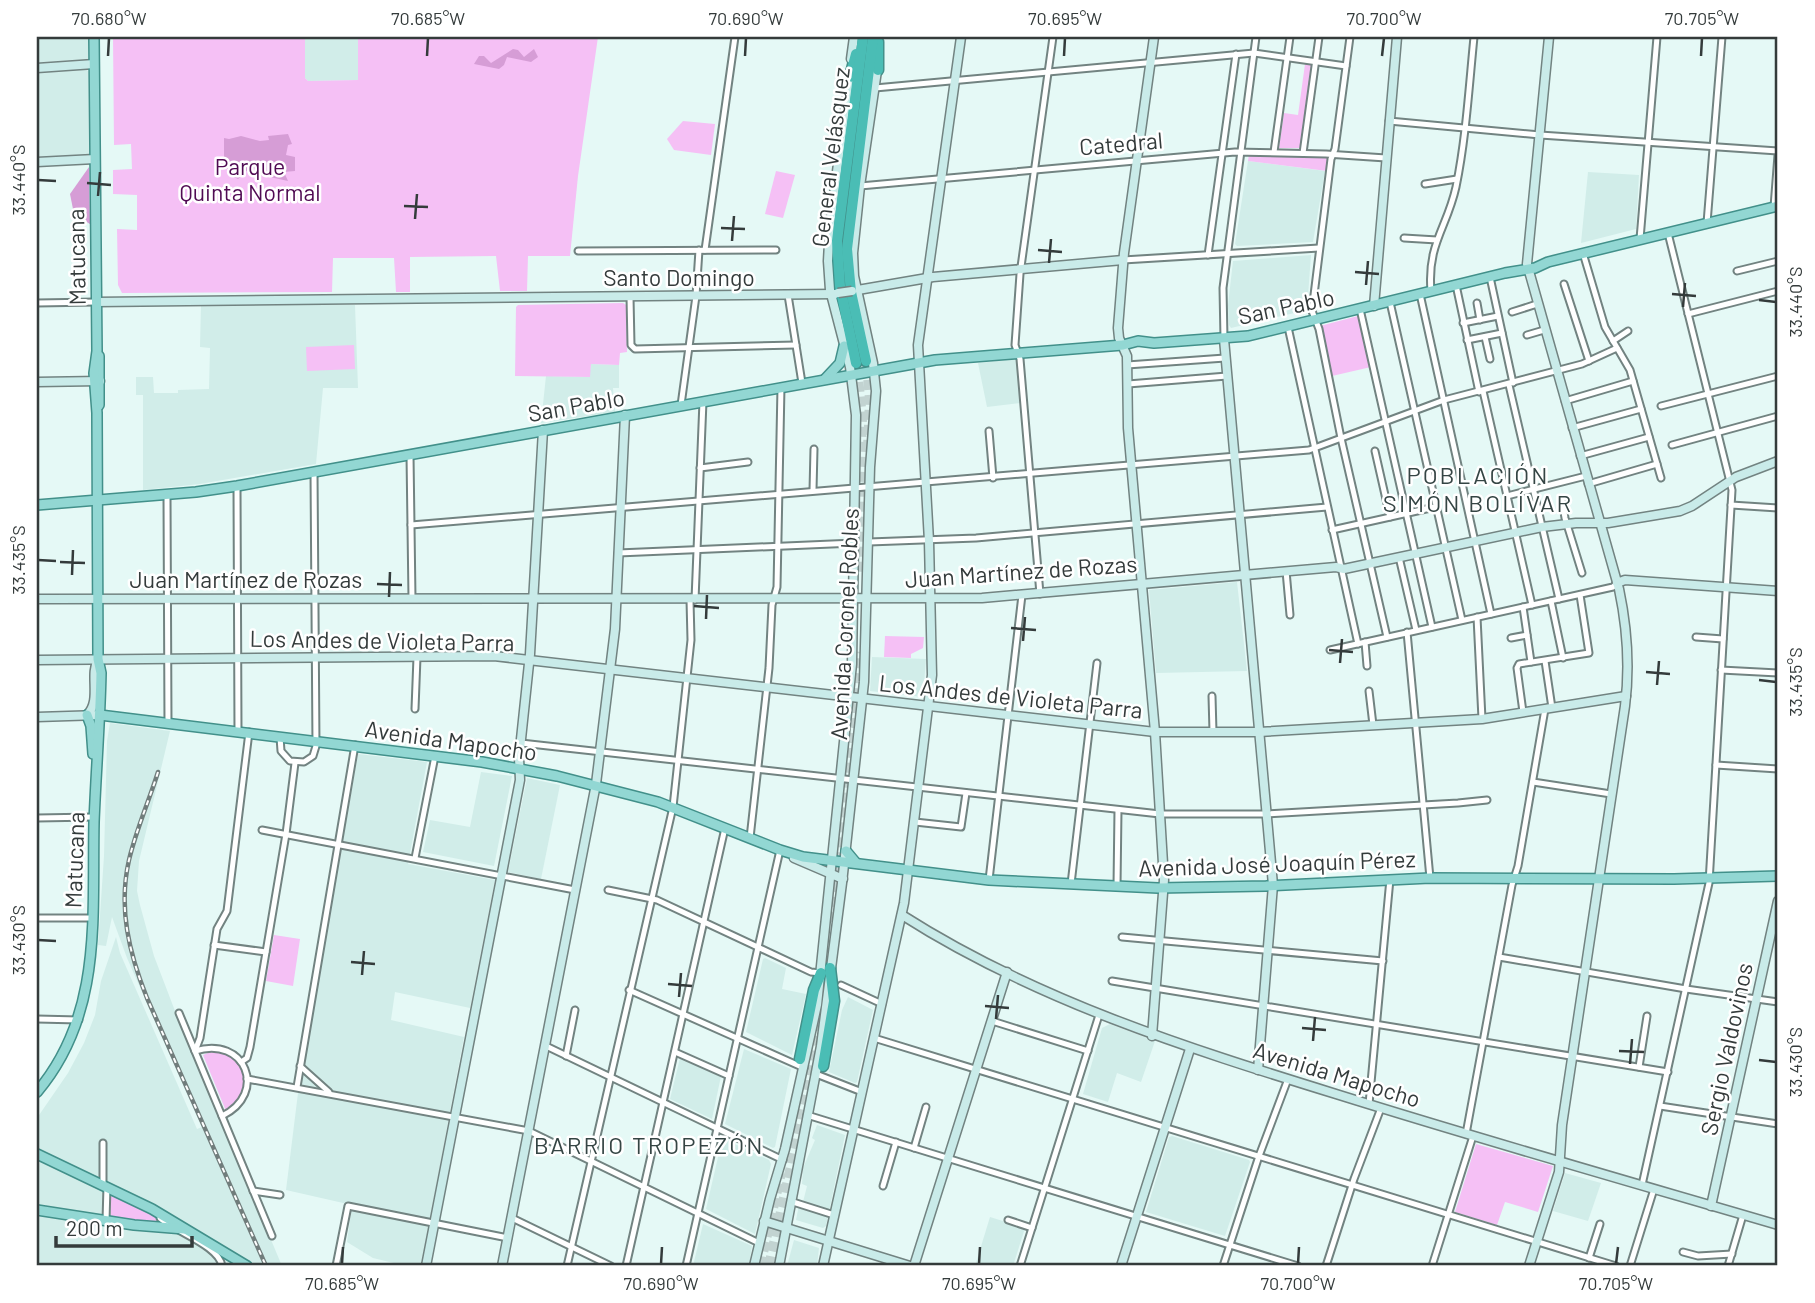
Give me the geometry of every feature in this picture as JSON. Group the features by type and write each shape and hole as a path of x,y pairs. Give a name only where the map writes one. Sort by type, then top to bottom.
{"highway":[{"path":"850,77 862,37"},
{"name":"General Velásquez","path":"862,37 837,241 840,286 861,362 847,249 849,214 878,37"},
{"path":"878,37 878,70"},
{"path":"802,1063 814,990 826,971"},
{"path":"820,1070 834,1001 826,971"}],"main road":[{"name":"Matucana","path":"37,1092 60,1059 79,1020 90,968 102,669 98,659 94,37"},
{"name":"San Pablo","path":"37,505 237,486 919,363 1018,352 1123,345 1138,347 1154,343 1224,339 1315,321 1776,206"},
{"path":"825,379 840,363 844,345"},
{"path":"87,715 92,726 96,773"},
{"name":"Avenida Mapocho","path":"100,715 435,756 596,784 673,807 780,850"},
{"name":"Avenida José Joaquín Pérez","path":"780,850 830,861 989,880 1164,888 1430,878 1674,879 1778,876"},
{"path":"846,851 856,863"},
{"path":"37,1154 152,1209 166,1224"},
{"path":"37,1210 106,1221 166,1224 191,1232 247,1266"}],"street":[{"path":"681,405 735,37"},
{"name":"Avenida Coronel Robles","path":"826,971 830,861 849,697 857,428 851,375 828,272 828,237 854,37"},
{"path":"823,1266 902,915 919,788 933,661 918,345 961,37"},
{"path":"1040,594 1020,359 1015,343 1021,268 1053,37"},
{"path":"1152,1036 1164,888 1155,732 1131,464 1127,365 1118,328 1123,260 1154,37"},
{"path":"1256,37 1222,303 1273,885 1258,1070"},
{"path":"1275,152 1290,37"},
{"path":"1303,153 1320,37"},
{"path":"1350,37 1311,311 1319,329 1387,637"},
{"path":"1374,306 1397,37"},
{"path":"1432,291 1430,263 1457,179 1474,37"},
{"path":"1529,1266 1558,1176 1572,1057 1626,696 1627,649 1617,583 1527,267 1549,37"},
{"path":"1640,240 1657,37"},
{"path":"1707,223 1722,37"},
{"path":"875,88 1254,52 1346,66"},
{"path":"1208,255 1236,54"},
{"path":"37,68 94,64"},
{"name":"Avenida Coronel Robles","path":"826,971 843,879 863,699 870,485 876,402 874,370 854,290 853,261 860,186 878,70"},
{"path":"1389,121 1778,153 1776,206"},
{"name":"Catedral","path":"860,186 1222,153 1275,152 1385,158"},
{"path":"37,162 94,159"},
{"path":"1424,184 1457,179"},
{"path":"1642,1185 1709,877 1732,490 1668,233"},
{"path":"1404,238 1437,240"},
{"name":"Santo Domingo","path":"37,303 835,294 927,278 1021,268 1319,248"},
{"path":"578,251 776,250"},
{"path":"1583,253 1605,327 1628,366 1661,478"},
{"path":"1737,271 1778,261"},
{"path":"1490,277 1559,599"},
{"path":"1564,284 1589,361"},
{"path":"1456,285 1532,605"},
{"path":"1688,314 1778,291"},
{"path":"1420,294 1491,614"},
{"path":"788,295 802,383"},
{"path":"630,297 632,347 796,345"},
{"path":"1390,302 1462,620"},
{"path":"1477,303 1480,320"},
{"path":"1513,312 1537,304"},
{"path":"1360,309 1432,627"},
{"path":"1463,323 1498,316"},
{"path":"1288,327 1340,568 1367,666"},
{"path":"1527,335 1544,330"},
{"path":"1612,341 1628,331"},
{"path":"1467,340 1502,333"},
{"path":"1485,337 1490,359"},
{"path":"411,525 1314,449 1444,400 1556,372 1617,348"},
{"path":"1127,365 1226,358"},
{"path":"1128,384 1227,376"},
{"path":"1661,406 1778,376"},
{"path":"37,382 97,381"},
{"path":"1564,401 1633,382"},
{"path":"750,838 777,587 781,387"},
{"path":"567,1266 673,807 692,630 703,401"},
{"path":"1572,428 1641,409"},
{"path":"502,1266 596,784 616,600 625,415"},
{"path":"1672,445 1778,416"},
{"path":"426,1266 520,780 521,743 530,661 543,430"},
{"path":"989,431 993,478"},
{"path":"1580,456 1649,437"},
{"path":"813,490 814,450"},
{"path":"1375,451 1390,517"},
{"path":"410,455 412,597"},
{"name":"Juan Martínez de Rozas","path":"37,599 412,597 692,600 932,598 1040,594 1142,583 1340,568 1542,527 1653,517 1684,510 1730,481 1778,461"},
{"path":"701,468 748,462"},
{"path":"1507,496 1657,464"},
{"path":"281,737 282,754 295,763 311,758 315,751 314,472"},
{"path":"237,486 238,731"},
{"path":"167,494 168,723"},
{"path":"1562,500 1582,573"},
{"path":"1731,505 1778,508"},
{"path":"1332,530 1435,507"},
{"path":"869,542 929,541 1327,508"},
{"path":"618,553 855,543"},
{"path":"1399,557 1416,630"},
{"path":"1286,571 1290,615"},
{"path":"1330,650 1580,595 1613,587 1622,580 1778,590"},
{"path":"989,880 1022,595"},
{"path":"1523,712 1517,666 1589,653 1580,595"},
{"path":"1551,601 1563,658"},
{"path":"1523,607 1531,662"},
{"path":"1477,617 1482,719"},
{"path":"1407,632 1430,878"},
{"path":"1511,638 1527,635"},
{"path":"1696,637 1723,639"},
{"name":"Los Andes de Violeta Parra","path":"37,660 494,656 1155,732 1259,732 1482,719 1626,696"},
{"path":"415,709 417,657"},
{"name":"Matucana","path":"87,715 94,706 95,667 98,659"},
{"path":"1432,1266 1469,1135 1482,1043 1549,708 1545,660"},
{"path":"1071,884 1097,663"},
{"path":"1721,670 1778,673"},
{"path":"1370,691 1373,725"},
{"path":"1212,696 1213,732"},
{"name":"Avenida Mapocho","path":"37,717 100,715"},
{"path":"195,1051 200,1038 217,929 227,911 249,733"},
{"path":"521,743 1160,814 1267,814 1487,800"},
{"path":"297,1087 355,745"},
{"path":"415,858 435,756"},
{"path":"241,1062 249,1052 286,834 295,763"},
{"path":"1716,765 1778,769"},
{"path":"1534,782 1611,794"},
{"path":"915,822 961,827 966,793"},
{"path":"1117,886 1118,810"},
{"path":"37,818 94,817"},
{"path":"626,1266 725,828"},
{"path":"262,830 575,890"},
{"path":"686,1266 780,850"},
{"name":"Avenida Mapocho","path":"780,850 843,879"},
{"path":"1369,1104 1390,879"},
{"path":"608,890 650,899 811,972 826,971"},
{"name":"Sergio Valdovinos","path":"1711,1206 1778,901"},
{"name":"Avenida Mapocho","path":"902,915 944,941 1007,972 1099,1015 1152,1036 1469,1135 1778,1225"},
{"path":"37,918 92,918"},
{"path":"1122,937 1382,961"},
{"path":"214,945 266,952"},
{"path":"1499,957 1778,1002"},
{"path":"764,1221 912,1266 1007,972"},
{"path":"1112,981 1668,1072"},
{"path":"841,985 882,1004"},
{"path":"629,990 737,1038 802,1063 783,1160 764,1221 754,1266"},
{"path":"566,1055 575,1010"},
{"path":"179,1013 272,1236"},
{"path":"1020,1266 1099,1015"},
{"path":"1639,1067 1647,1016"},
{"path":"37,1019 79,1020"},
{"path":"992,1020 1088,1051"},
{"path":"874,1038 1616,1266"},
{"path":"545,1046 783,1160"},
{"path":"195,1051 221,1048 241,1062 247,1088 235,1109 222,1116"},
{"path":"1121,1266 1190,1049"},
{"path":"675,1052 729,1076"},
{"path":"300,1066 330,1093"},
{"path":"779,1266 807,1115 820,1070 862,1092"},
{"path":"247,1079 455,1115 529,1131 760,1243"},
{"path":"1223,1266 1287,1079"},
{"path":"1660,1106 1778,1124"},
{"path":"914,1148 926,1107"},
{"path":"1326,1266 1381,1108"},
{"path":"807,1115 1298,1266"},
{"path":"883,1186 896,1142"},
{"path":"103,1143 106,1221"},
{"path":"1630,1266 1654,1189"},
{"path":"253,1191 280,1195"},
{"path":"793,1202 835,1215"},
{"path":"336,1266 348,1206 508,1238"},
{"path":"1728,1266 1743,1215"},
{"path":"512,1218 611,1266"},
{"path":"1008,1220 1032,1227"},
{"path":"166,1224 217,1254 222,1266"},
{"path":"1589,1258 1600,1224"},
{"path":"1683,1252 1698,1256 1732,1254"}],"shaded area":[{"path":"37,37 88,37 88,58 85,61 37,64"},
{"path":"305,37 358,37 359,80 308,81 305,78"},
{"path":"513,49 518,50 524,57 534,49 538,57 531,62 507,57 499,69 474,64 479,56 484,56 491,63"},
{"path":"86,69 89,72 90,152 88,155 37,157 37,73"},
{"path":"288,134 292,144 288,145 286,155 295,157 295,171 284,172 288,181 256,174 251,167 238,179 232,176 235,171 224,168 224,138 241,136 260,141 269,140 268,136"},
{"path":"1248,161 1325,171 1313,242 1235,244"},
{"path":"89,167 90,224 74,214 70,194"},
{"path":"1588,172 1639,175 1636,229 1581,243"},
{"path":"1311,255 1307,310 1231,328 1228,305 1233,261"},
{"path":"201,304 355,305 358,388 323,388 316,464 200,484 143,490 143,395 136,395 136,377 153,377 154,393 209,389 210,348 200,347"},
{"path":"1016,359 1021,403 987,407 978,363"},
{"path":"591,364 619,365 619,388 613,388 615,412 541,423 546,376 589,377"},
{"path":"1237,582 1247,671 1156,673 1149,590"},
{"path":"872,657 926,659 923,697 870,691"},
{"path":"110,723 170,731 139,861 137,891 154,956 175,1011 282,1266 37,1266 37,1118 68,1073 84,1043 95,1015 101,981 116,937 120,953 197,1129 202,1127 127,958 112,917 106,946 98,945"},
{"path":"358,754 427,762 408,864 495,880 470,1008 395,992 391,1020 464,1037 421,1266 406,1266 373,1258 347,1242 352,1205 286,1190 298,1093"},
{"path":"481,772 512,776 494,866 423,852 430,820 470,827"},
{"path":"527,778 560,785 541,879 508,872"},
{"path":"765,958 786,968 782,989 806,994 792,1055 746,1032"},
{"path":"848,997 873,1010 855,1083 829,1072 842,1010"},
{"path":"1110,1024 1155,1041 1141,1082 1117,1073 1108,1102 1083,1094 1102,1028"},
{"path":"744,1049 791,1069 773,1148 725,1124"},
{"path":"680,1058 721,1076 712,1119 670,1099"},
{"path":"817,1125 845,1135 826,1226 823,1228 796,1220 807,1186 802,1184 803,1168 815,1140 812,1138"},
{"path":"1169,1137 1249,1160 1225,1236 1146,1212"},
{"path":"724,1139 769,1160 771,1164 755,1234 706,1209"},
{"path":"1565,1173 1601,1183 1588,1221 1553,1211"},
{"path":"990,1217 1025,1228 1013,1266 975,1266"},
{"path":"703,1224 752,1246 749,1266 693,1266"},
{"path":"794,1240 819,1248 817,1266 787,1266"}],"green space":[{"name":"Parque Quinta Normal","path":"113,37 305,37 305,78 308,81 358,80 358,37 598,37 578,176 570,256 528,256 527,291 500,291 496,256 410,257 410,292 396,292 394,258 333,258 332,292 122,293 118,285 117,229 137,230 137,195 113,194 113,170 132,169 131,144 114,145"},
{"path":"1305,64 1314,65 1302,148 1279,148 1284,113 1298,115"},
{"path":"683,121 715,124 711,155 674,150 667,139"},
{"path":"1249,154 1329,156 1327,171 1248,161"},
{"path":"776,171 795,175 783,218 765,214"},
{"path":"518,305 626,305 627,352 620,353 619,365 591,364 590,377 515,376"},
{"path":"1358,316 1371,367 1332,376 1320,326"},
{"path":"354,345 355,369 307,371 306,347"},
{"path":"885,636 924,637 923,648 911,654 911,658 884,657"},
{"path":"274,935 300,939 293,986 266,981"},
{"path":"213,1051 235,1060 245,1076 242,1094 226,1111 203,1055"},
{"path":"1476,1144 1553,1166 1538,1212 1505,1202 1497,1225 1455,1212"},
{"path":"114,1194 144,1207 159,1221 156,1223 111,1219 110,1198"}],"tunnel":[{"path":"867,365 870,400 868,448"},
{"path":"857,367 862,418 857,576"},
{"path":"833,922 861,652"},
{"path":"769,1266 821,1021"},
{"path":"760,1266 781,1173"}],"railway":[{"path":"158,772 135,838 126,878 125,913 130,947 147,998 266,1266"}],"district":[{"name":"POBLACIÓN SIMÓN BOLÍVAR","path":"1478,488"},
{"name":"BARRIO TROPEZÓN","path":"649,1144"}]}
